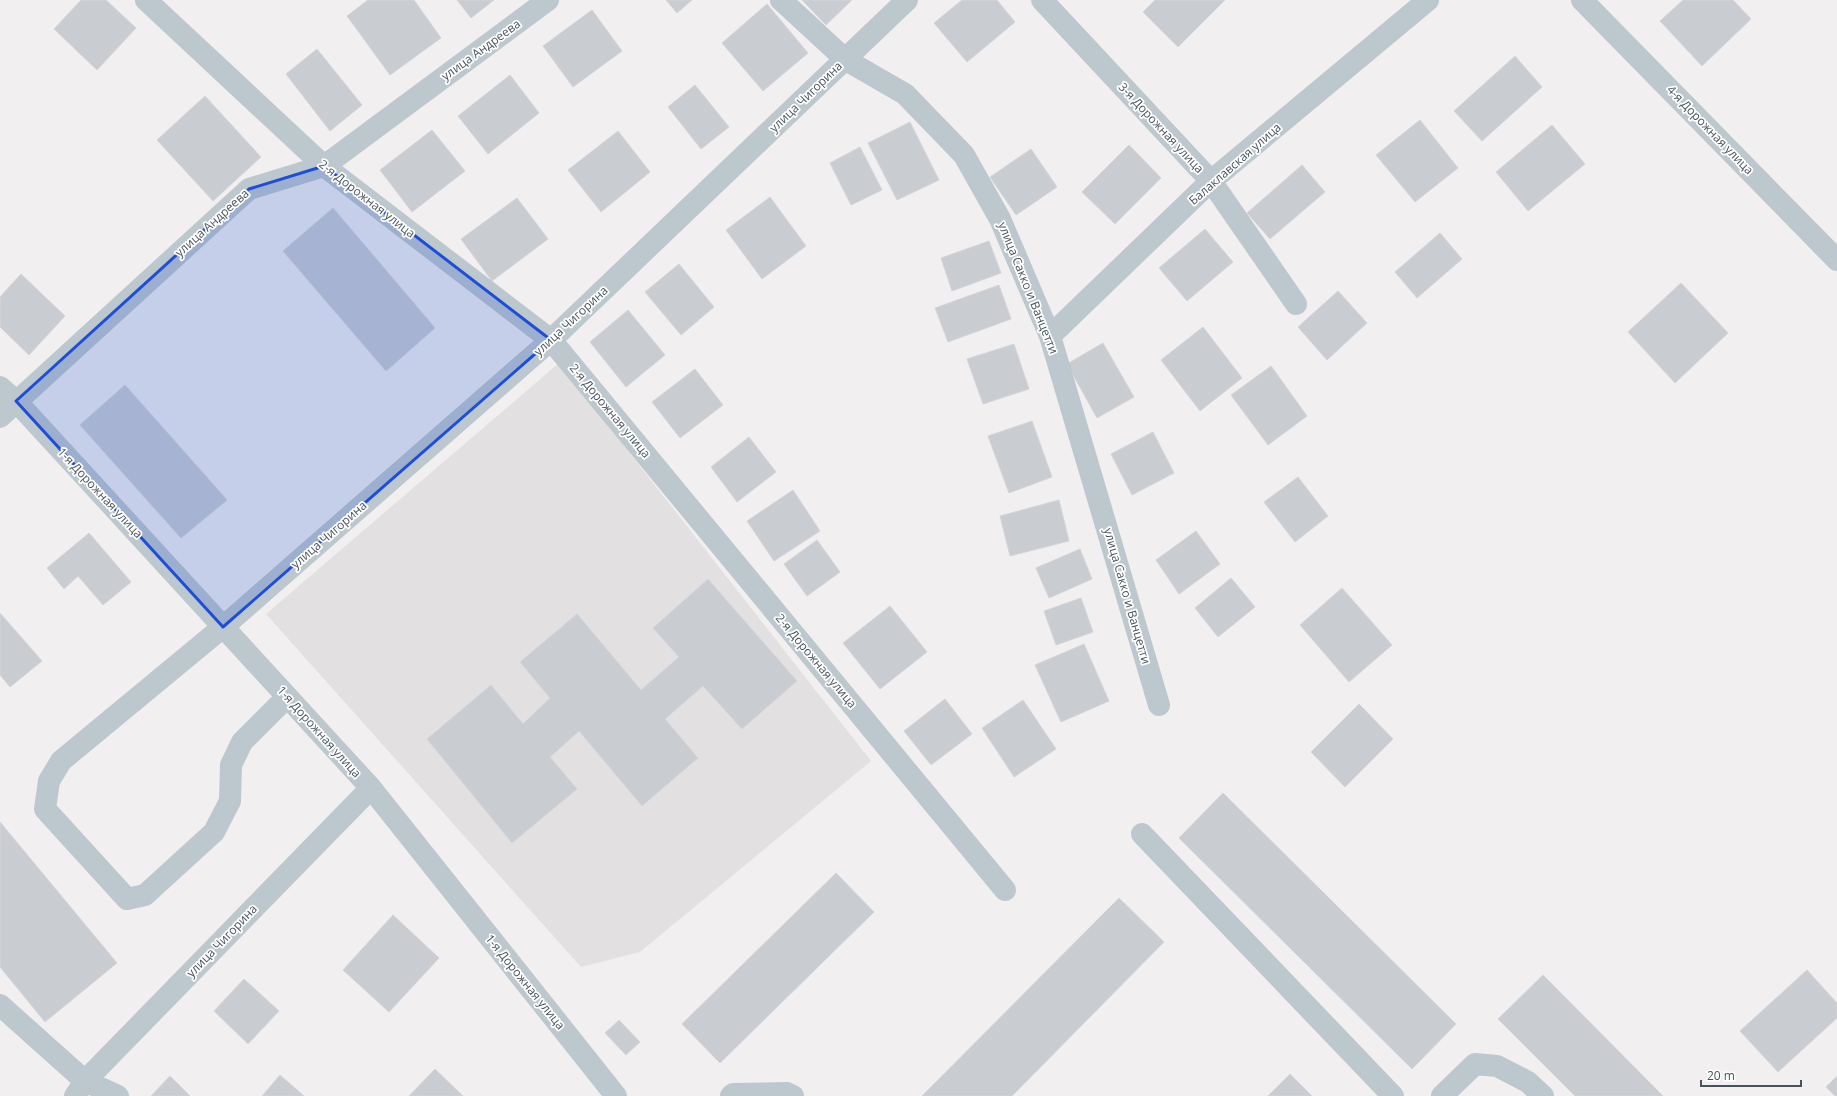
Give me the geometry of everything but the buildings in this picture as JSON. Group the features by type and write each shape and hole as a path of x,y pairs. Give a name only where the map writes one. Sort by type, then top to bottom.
{"street":[{"name":"2-я Дорожная улица","path":"146,0 324,166 551,340 1005,890"},
{"name":"улица Андреева","path":"0,417 8,394 249,189 324,166 548,0"},
{"name":"улица Сакко и Ванцетти","path":"781,0 846,60 904,94 964,155 1000,218 1050,336 1159,705"},
{"name":"улица Чигорина","path":"287,697 242,742 231,765 230,800 214,832 145,895 127,899 46,809 49,781 61,761 223,627 551,340 846,60 907,0"},
{"name":"3-я Дорожная улица","path":"1042,0 1212,182 1296,304"},
{"name":"Балаклавская улица","path":"1050,336 1212,182 1428,0"},
{"name":"4-я Дорожная улица","path":"1582,0 1837,260"},
{"name":"1-я Дорожная улица","path":"8,394 371,788 616,1096"},
{"name":"улица Чигорина","path":"80,1089 371,788"},
{"path":"1142,834 1393,1096"},
{"path":"0,1005 80,1089 118,1096"},
{"path":"1442,1096 1475,1064 1497,1066 1528,1082 1544,1096"},
{"path":"731,1096 733,1094 787,1093 793,1096"}],"highlighted area":[{"path":"324,166 551,340 223,627 16,401 249,189"}],"shaded area":[{"path":"559,363 871,761 640,952 581,967 266,614"}]}
